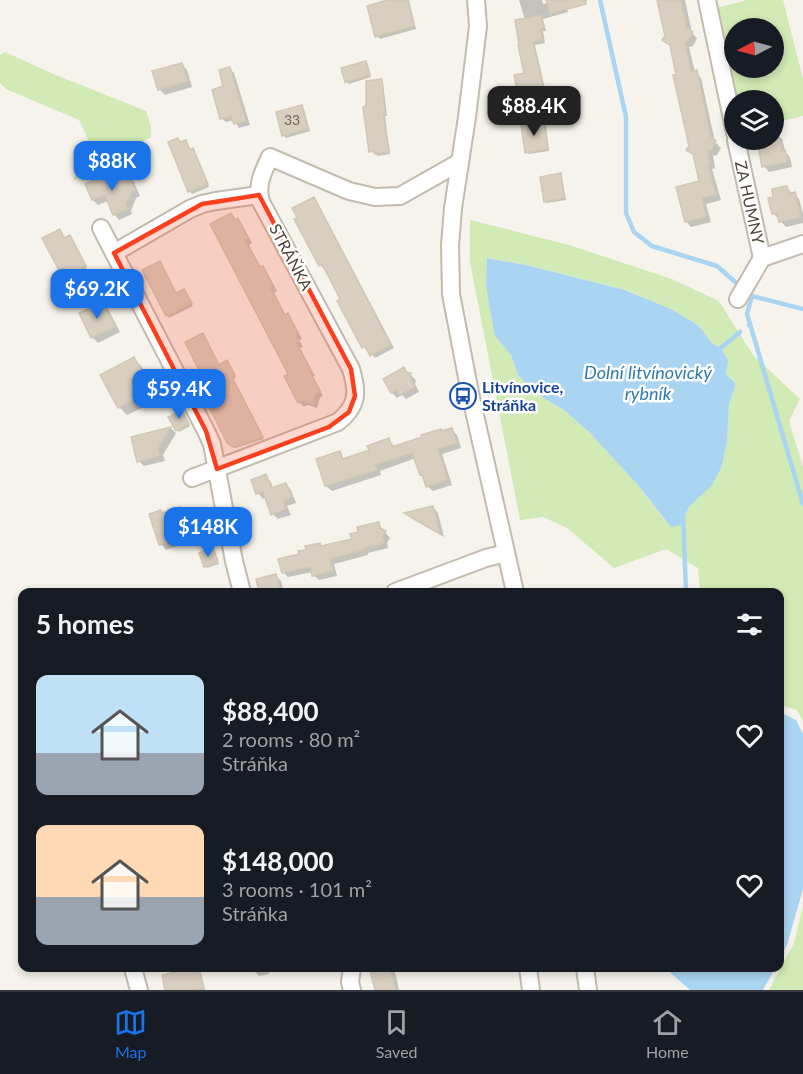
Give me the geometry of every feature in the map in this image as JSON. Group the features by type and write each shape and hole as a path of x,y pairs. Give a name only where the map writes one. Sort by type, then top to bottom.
{"street":[{"path":"476,0 478,26 453,208 450,246 451,294 470,393 514,588"},
{"path":"706,0 726,90"},
{"name":"ZA HUMNY","path":"738,150 762,258 803,244"},
{"path":"114,253 202,204 259,195 260,179 270,157 349,192 375,196 400,195 460,162"},
{"name":"STRÁŇKA","path":"192,478 338,422 349,412 355,396 356,384 351,369 259,195"},
{"path":"101,228 207,431 218,469 227,527 241,588"},
{"path":"738,299 762,258"},
{"path":"406,588 486,558 506,553"},
{"path":"134,972 139,990"},
{"path":"351,972 352,990"},
{"path":"529,972 531,990"},
{"path":"586,972 588,990"}],"highlighted area":[{"path":"259,195 351,369 355,396 349,412 329,427 217,469 206,431 114,253 202,204"}],"green space":[{"path":"747,0 783,0 803,79 803,116 784,121 784,90 734,90 731,78 784,78 784,18 724,18 724,45 716,8"},
{"path":"5,52 146,111 151,126 151,137 73,181 88,139 79,120 6,89 0,83 0,55"},
{"path":"470,220 569,245 672,279 719,301 753,355 800,399 789,421 803,467 803,721 797,710 784,706 784,588 700,588 698,568 666,549 614,568 567,528 543,517 520,520 470,262","holes":["488,258 626,290 671,309 698,325 713,344 721,348 727,360 726,374 736,384 729,404 727,440 722,466 711,485 689,507 681,525 665,520 637,484 589,432 564,410 535,393 518,375 511,355 495,336 486,284"]},
{"path":"803,906 803,990 769,990 779,972 784,972 784,962 794,943"}],"water":[{"name":"Dolní litvínovický rybník","path":"487,258 526,265 625,290 671,309 698,325 713,344 721,348 728,360 726,374 736,384 729,404 727,440 722,466 712,485 689,507 681,525 671,527 637,484 589,432 564,410 535,393 518,375 511,355 495,336 486,284"},
{"path":"784,714 796,720 803,734 803,889 784,951"},
{"path":"670,972 773,972 763,990 690,990"}],"building":[{"path":"387,0 408,0 414,26 375,37 367,6"},
{"path":"546,0 586,0 586,4 550,14"},
{"path":"657,0 681,0 687,28 693,32 685,42 691,72 697,70 711,137 716,141 708,151 710,163 708,164 716,195 702,198 706,217 685,222 676,187 699,181 693,154 686,150 689,146 673,75 676,75 670,45 662,40 665,36"},
{"path":"541,15 544,28 540,29 543,40 533,42 544,90 523,95 521,88 517,89 514,75 524,73 515,20"},
{"path":"366,61 370,75 345,82 341,68"},
{"path":"182,63 188,81 158,90 152,71"},
{"path":"230,67 246,121 234,124 231,116 220,119 212,90 223,86 219,70"},
{"path":"382,79 385,114 383,114 389,152 375,154 374,151 369,152 363,107 366,106 366,81"},
{"path":"302,105 308,129 282,136 276,112"},
{"path":"544,122 548,149 525,153 521,125"},
{"path":"178,138 180,142 186,140 190,150 193,148 208,184 188,192 168,142"},
{"path":"759,150 785,150 788,162 762,167"},
{"path":"561,173 564,198 544,202 540,177"},
{"path":"129,175 135,190 131,192 126,205 128,209 113,215 105,195 92,200 85,184 103,176 107,184"},
{"path":"787,186 789,194 795,192 801,217 779,222 777,213 772,214 768,198 773,197 772,189"},
{"path":"314,197 391,345 370,356 365,346 362,348 337,301 340,299 322,264 319,266 294,219 297,218 292,208"},
{"path":"231,213 235,220 238,218 248,238 245,240 260,267 263,266 273,286 270,288 285,315 288,313 298,334 296,335 299,342 296,343 320,391 315,394 313,404 302,401 298,403 284,376 288,374 210,224"},
{"path":"60,229 64,238 70,235 86,266 63,278 42,238"},
{"path":"160,261 176,293 184,289 192,303 166,316 142,270"},
{"path":"103,302 115,327 91,338 79,313"},
{"path":"203,333 219,365 227,360 235,375 232,377 263,437 236,447 227,443 209,407 216,404 185,342"},
{"path":"134,357 143,373 130,379 139,397 118,408 100,375"},
{"path":"404,367 406,372 411,373 410,378 415,387 400,395 397,390 391,393 383,379"},
{"path":"182,410 189,424 176,431 168,417"},
{"path":"171,427 158,449 160,456 137,462 131,437"},
{"path":"452,428 457,443 438,449 448,480 426,487 412,453 375,465 377,470 325,486 316,459 340,451 343,459 369,450 367,446 389,438 392,447 422,437 421,435"},
{"path":"266,474 271,488 286,483 292,497 283,501 286,509 271,515 263,492 256,494 251,480"},
{"path":"433,506 440,534 404,513"},
{"path":"181,507 190,535 159,545 149,514 161,510 162,513"},
{"path":"379,522 380,528 386,531 382,537 384,543 330,559 333,571 312,576 310,567 282,573 278,559 299,554 298,551 306,550 305,546 320,543 321,546 352,539 350,534 358,532 357,527"},
{"path":"213,548 218,562 204,567 199,553"},
{"path":"276,574 280,588 258,588 256,579"},
{"path":"175,972 200,972 204,988 165,990 162,975"},
{"path":"370,972 391,972 396,990 375,990"}],"waterway":[{"path":"600,0 626,117 626,213 634,232 652,246 717,266 741,287"},
{"path":"748,292 752,296 747,314 749,325"},
{"path":"752,296 803,309"},
{"path":"750,324 803,504"},
{"path":"716,350 740,332"},
{"path":"683,514 686,588"}],"place":[{"name":"Litvínovice, Stráňka","path":"463,396"}]}
